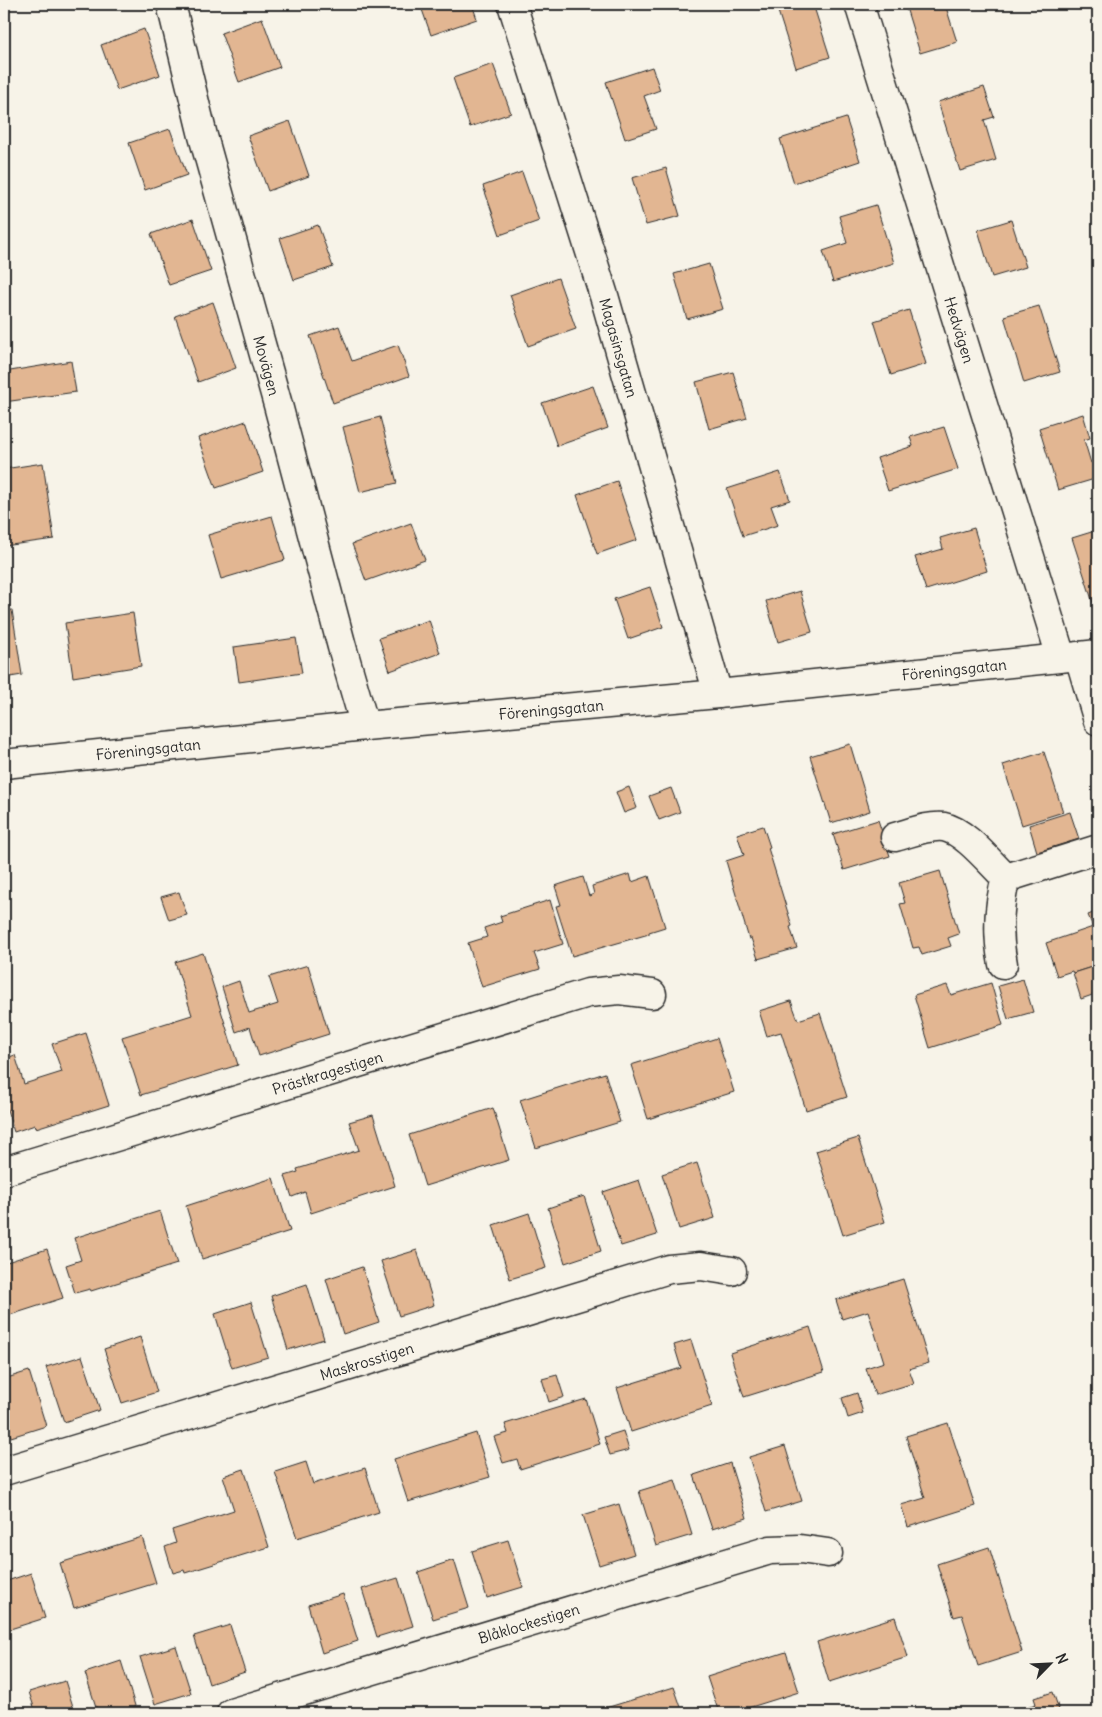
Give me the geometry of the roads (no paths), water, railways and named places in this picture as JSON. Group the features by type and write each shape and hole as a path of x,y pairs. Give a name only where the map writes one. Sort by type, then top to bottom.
{"street":[{"name":"Movägen","path":"171,4 203,136 365,726"},
{"name":"Magasinsgatan","path":"512,4 605,299 718,694"},
{"name":"Hedvägen","path":"859,4 1080,656 1098,721"},
{"name":"Föreningsgatan","path":"4,764 365,726 718,694 1080,656"},
{"path":"895,837 928,828 942,827 953,830 1006,878"},
{"path":"1006,878 1098,849"},
{"path":"1003,964 998,943 1002,894 1006,878"},
{"name":"Prästkragestigen","path":"4,1172 588,993 619,990 652,994"},
{"name":"Maskrosstigen","path":"4,1471 669,1268 701,1266 732,1271"},
{"name":"Blåklockestigen","path":"231,1713 770,1550 800,1549 828,1553"}]}
